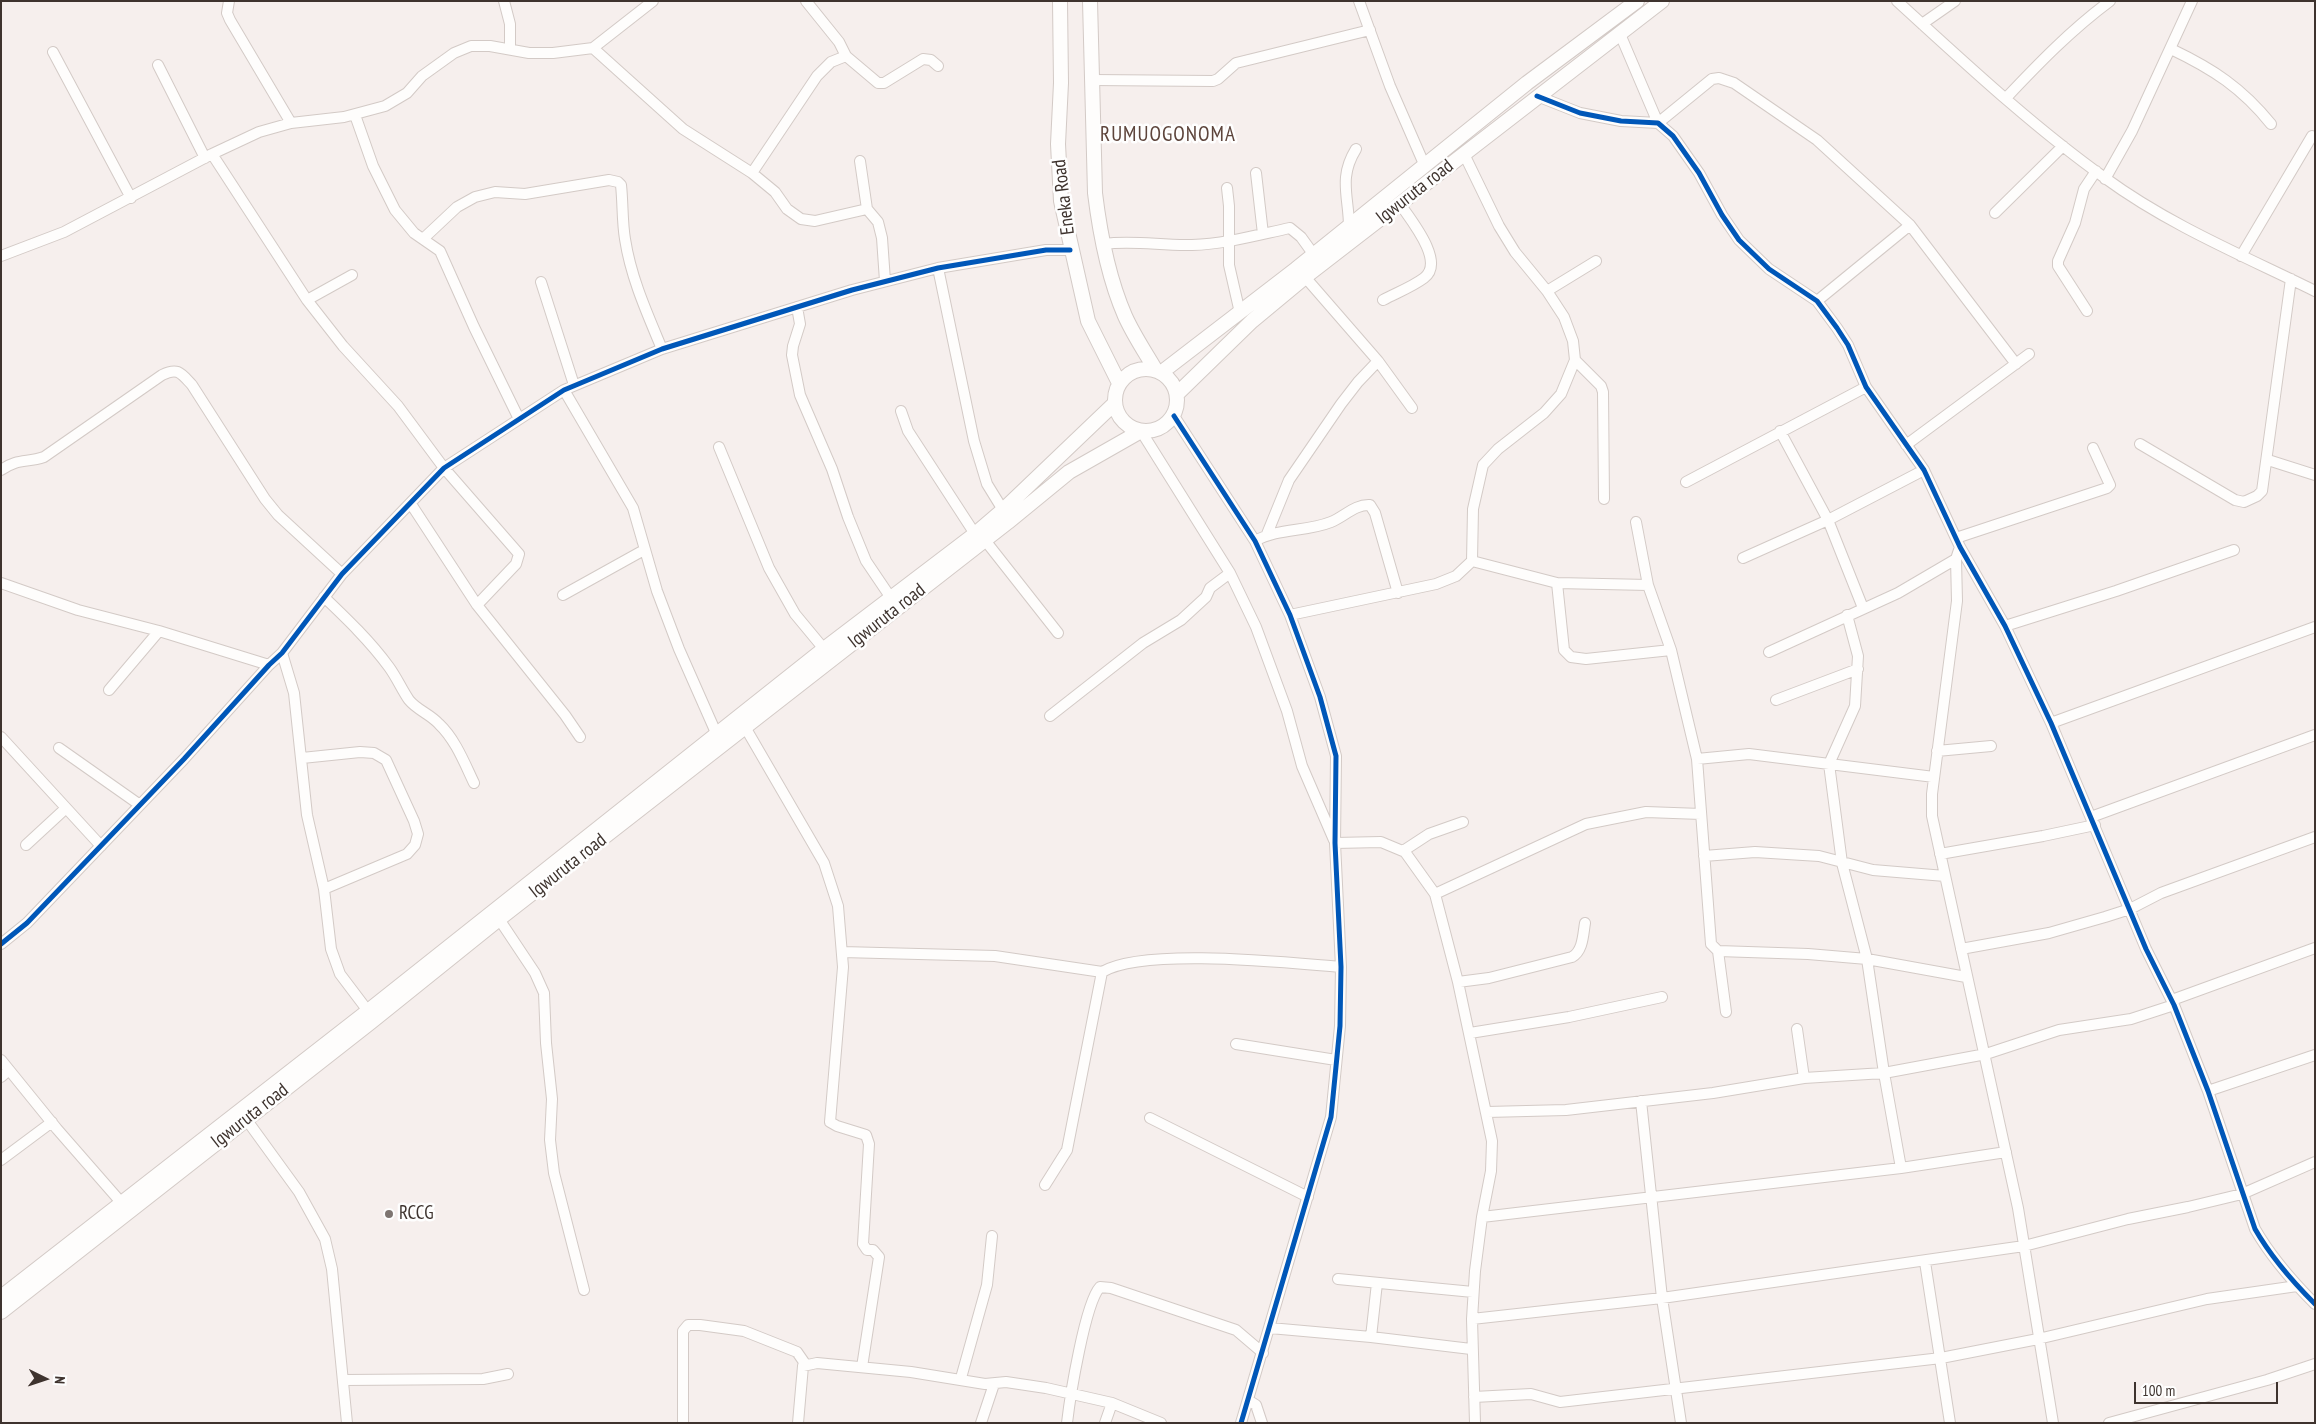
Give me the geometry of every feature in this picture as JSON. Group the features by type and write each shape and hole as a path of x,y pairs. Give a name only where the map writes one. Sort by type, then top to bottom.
{"main road":[{"name":"Eneka Road","path":"1060,1 1061,83 1058,154 1060,201 1088,321 1119,383"},
{"name":"Eneka Road","path":"1090,1 1095,193 1104,244 1112,280 1125,316 1158,370"},
{"name":"Igwuruta road","path":"1158,370 1240,313 1349,227 1424,164 1637,1"},
{"name":"Igwuruta road","path":"1177,394 1252,322 1305,277 1536,96 1662,1"},
{"path":"1140,368 1158,370 1170,379 1177,394 1174,416 1164,426 1152,431 1141,431 1131,428 1123,421 1115,403 1119,383 1129,373 1140,368"},
{"name":"Igwuruta road","path":"1,1297 246,1119 745,727 980,536 1003,510 1115,403"},
{"name":"Igwuruta road","path":"1,1312 125,1207 497,907 824,649 891,598 1069,472 1141,431"}],"street":[{"path":"229,1 227,13 230,20 291,123"},
{"path":"504,1 510,24 510,50"},
{"path":"1,256 64,232 208,156 259,132 291,123 355,115 385,106 407,93 422,76 454,53 471,46 490,46 529,53 553,53 593,48 652,1"},
{"path":"806,1 839,42 846,56 878,83 884,84 923,60 931,60 938,66"},
{"path":"1360,1 1390,86 1424,164"},
{"path":"1897,1 2006,98 2105,179 2169,219 2315,291"},
{"path":"1922,24 1956,1"},
{"path":"2006,98 2052,50 2085,20 2110,1"},
{"path":"2105,179 2132,131 2192,1"},
{"path":"1092,80 1213,81 1218,79 1236,63 1370,30"},
{"path":"1620,34 1658,123 1673,136 1694,165 1722,215 1739,240 1769,269 1817,302 1838,328 1848,345 1866,387 1924,470 1958,543 2005,626 2052,723 2146,950 2173,1003 2208,1091 2255,1229 2265,1247 2296,1286 2315,1304"},
{"path":"593,48 683,129 752,173 775,192 787,209 801,219 815,222 866,209"},
{"path":"2171,49 2206,66 2229,82 2255,104 2272,124"},
{"path":"53,52 131,198"},
{"path":"752,173 817,76 831,62 846,56"},
{"path":"158,65 208,156 307,300 342,346 398,406 444,468 519,554 516,564 477,605"},
{"path":"1536,96 1580,113 1620,121 1658,123 1712,79 1719,78 1734,83 1816,140 1910,225 2016,364"},
{"path":"355,115 373,166 395,210 414,233 424,238 440,251 474,327 519,419"},
{"path":"2241,256 2312,136"},
{"path":"1996,213 2063,146"},
{"path":"1349,227 1344,181 1348,162 1356,149"},
{"path":"1290,615 1398,593 1436,584 1456,576 1472,561 1473,509 1483,465 1498,449 1544,414 1560,394 1575,360 1574,341 1564,318 1547,291 1515,252 1464,154"},
{"path":"860,161 866,209 878,222 882,238 885,281"},
{"path":"2087,311 2058,266 2058,261 2075,223 2084,189 2096,171"},
{"path":"1256,173 1263,234"},
{"path":"424,238 457,207 475,197 495,192 525,194 609,180 618,182 621,185 622,221 630,262 638,291 662,349"},
{"path":"1227,188 1229,206 1228,265 1240,313"},
{"path":"1383,300 1425,278 1430,271 1432,262 1429,248 1400,204"},
{"path":"1817,302 1910,225"},
{"path":"1104,244 1149,242 1191,245 1228,241 1290,228 1294,229 1314,255"},
{"path":"1,944 27,923 282,653 342,574 444,468 519,419 574,385 662,349 797,307 885,281 938,268 1046,250 1070,250"},
{"path":"1547,291 1596,261"},
{"path":"938,268 974,441 987,484 1003,510"},
{"path":"307,300 352,275"},
{"path":"1305,277 1378,361 1412,408"},
{"path":"2140,444 2227,496 2244,502 2257,496 2262,491 2268,460 2291,280"},
{"path":"541,282 574,385"},
{"path":"797,307 800,324 792,355 800,395 832,469 848,517 866,561 891,598"},
{"path":"1906,445 2029,354"},
{"path":"1575,360 1601,386 1603,392 1604,499"},
{"path":"1267,534 1289,480 1347,397 1378,361"},
{"path":"1,470 15,461 30,462 44,457 162,375 170,371 182,373 192,385 265,499 278,515 342,574"},
{"path":"1686,482 1866,387"},
{"path":"564,390 633,508 644,550 679,649 717,735"},
{"path":"901,412 908,430 980,536 1058,633"},
{"path":"1174,416 1255,541 1290,615 1320,697 1336,756 1336,843 1341,966 1336,1060 1330,1117 1263,1353 1241,1423"},
{"path":"1141,431 1230,573 1256,627 1284,704 1302,766 1336,843"},
{"path":"1780,431 1828,520 1863,608"},
{"path":"719,447 768,568 795,614 824,649"},
{"path":"1958,543 2107,488 2110,484 2093,448"},
{"path":"2268,460 2315,475"},
{"path":"1743,558 1828,520 1924,470"},
{"path":"411,504 477,605 580,738"},
{"path":"1255,541 1267,534 1330,522 1362,504 1370,506 1375,513 1398,593"},
{"path":"1636,522 1648,585 1671,650 1697,759 1711,944 1718,951 1726,1012"},
{"path":"1958,543 1956,559 1957,600 1937,751 1932,816 1966,977 1986,1054 2018,1208 2053,1423"},
{"path":"563,595 644,550"},
{"path":"2005,626 2116,591 2234,550"},
{"path":"1769,652 1898,593 1956,559"},
{"path":"1472,561 1557,583 1648,585"},
{"path":"1050,716 1143,643 1181,620 1206,597 1210,588 1230,573"},
{"path":"1,582 78,610 159,631 269,665"},
{"path":"1557,583 1566,654 1586,659 1671,650"},
{"path":"324,597 365,637 389,668 409,700 441,726 457,747 474,782"},
{"path":"1847,615 1855,642 1858,669 1855,706 1829,764 1842,862 1867,959 1884,1073 1901,1168"},
{"path":"2052,723 2315,627"},
{"path":"109,690 159,631"},
{"path":"282,653 294,693 307,815 324,889 331,949 340,974 368,1011"},
{"path":"1776,700 1858,669"},
{"path":"745,727 824,863 838,906 843,967 830,1122 866,1135 869,1144 863,1244 867,1250 873,1250 879,1257 862,1367"},
{"path":"1940,854 2043,836 2093,821 2315,735"},
{"path":"1,737 29,765 65,809 101,846"},
{"path":"1937,751 1991,746"},
{"path":"59,748 140,805"},
{"path":"302,758 360,752 374,753 386,760 418,834 415,845 407,854 324,889"},
{"path":"1697,759 1749,754 1934,778"},
{"path":"26,846 65,809"},
{"path":"1435,894 1586,824 1646,812 1701,814"},
{"path":"1403,851 1429,834 1463,822"},
{"path":"1961,948 2049,933 2130,909 2161,893 2315,837"},
{"path":"1336,843 1381,842 1403,851 1435,894 1458,982 1492,1141 1491,1171 1482,1217 1472,1319 1471,1349 1475,1423"},
{"path":"1704,856 1755,852 1785,853 1819,856 1874,870 1945,876"},
{"path":"500,918 535,973 544,994 546,1043 552,1100 550,1140 556,1182 584,1290"},
{"path":"1458,982 1489,978 1572,957 1577,954 1580,948 1585,924"},
{"path":"1487,1112 1566,1110 1713,1093 1804,1078 1884,1073 1986,1054 2059,1030 2132,1019 2315,948"},
{"path":"1718,951 1808,954 1867,959 1966,977"},
{"path":"842,952 995,956 1102,972 1109,968 1149,960 1270,962 1341,966"},
{"path":"1045,1185 1066,1150 1102,972"},
{"path":"1470,1033 1569,1017 1662,997"},
{"path":"1797,1029 1804,1078"},
{"path":"1236,1044 1336,1060"},
{"path":"2208,1091 2315,1055"},
{"path":"1,1060 5,1073 52,1122 125,1207"},
{"path":"1641,1101 1662,1298 1681,1423"},
{"path":"1150,1118 1308,1197"},
{"path":"246,1119 299,1192 325,1239 332,1269 347,1423"},
{"path":"1,1160 52,1122"},
{"path":"1482,1217 1901,1168 2006,1152"},
{"path":"1472,1319 1662,1298 1926,1262 2024,1246 2128,1219 2242,1194 2315,1162"},
{"path":"961,1378 987,1285 992,1236"},
{"path":"1926,1262 1950,1423"},
{"path":"1338,1279 1474,1292"},
{"path":"1371,1337 1377,1283"},
{"path":"1474,1397 1531,1394 1560,1402 1677,1390 1941,1358 2038,1340 2207,1299 2296,1286"},
{"path":"1067,1423 1070,1393 1093,1294 1100,1287 1111,1288 1236,1330 1263,1353"},
{"path":"683,1423 683,1331 688,1325 744,1331 797,1352 806,1364"},
{"path":"1270,1328 1371,1337 1471,1349"},
{"path":"798,1423 803,1366 817,1363 961,1378 994,1384 1017,1383 1112,1403 1161,1423"},
{"path":"2109,1423 2267,1380 2315,1364"},
{"path":"344,1380 483,1378 508,1374"},
{"path":"981,1423 994,1384"},
{"path":"1248,1400 1256,1405 1262,1423"},
{"path":"1105,1423 1112,1403"}],"cycle path":[{"path":"1537,96 1580,113 1621,121 1658,123 1673,136 1699,173 1722,215 1739,240 1769,269 1817,301 1848,345 1866,387 1924,470 1960,547 2005,626 2051,723 2146,949 2174,1005 2208,1091 2255,1229 2282,1268 2315,1304"},
{"path":"1,944 27,923 184,759 282,653 342,574 444,468 564,390 662,349 852,290 938,268 1046,250 1070,250"},
{"path":"1174,416 1255,541 1290,615 1320,697 1336,756 1335,843 1341,967 1340,1026 1331,1117 1241,1423"}],"place":[{"name":"RCCG","path":"389,1214"}],"district":[{"name":"RUMUOGONOMA","path":"1168,135"}]}
